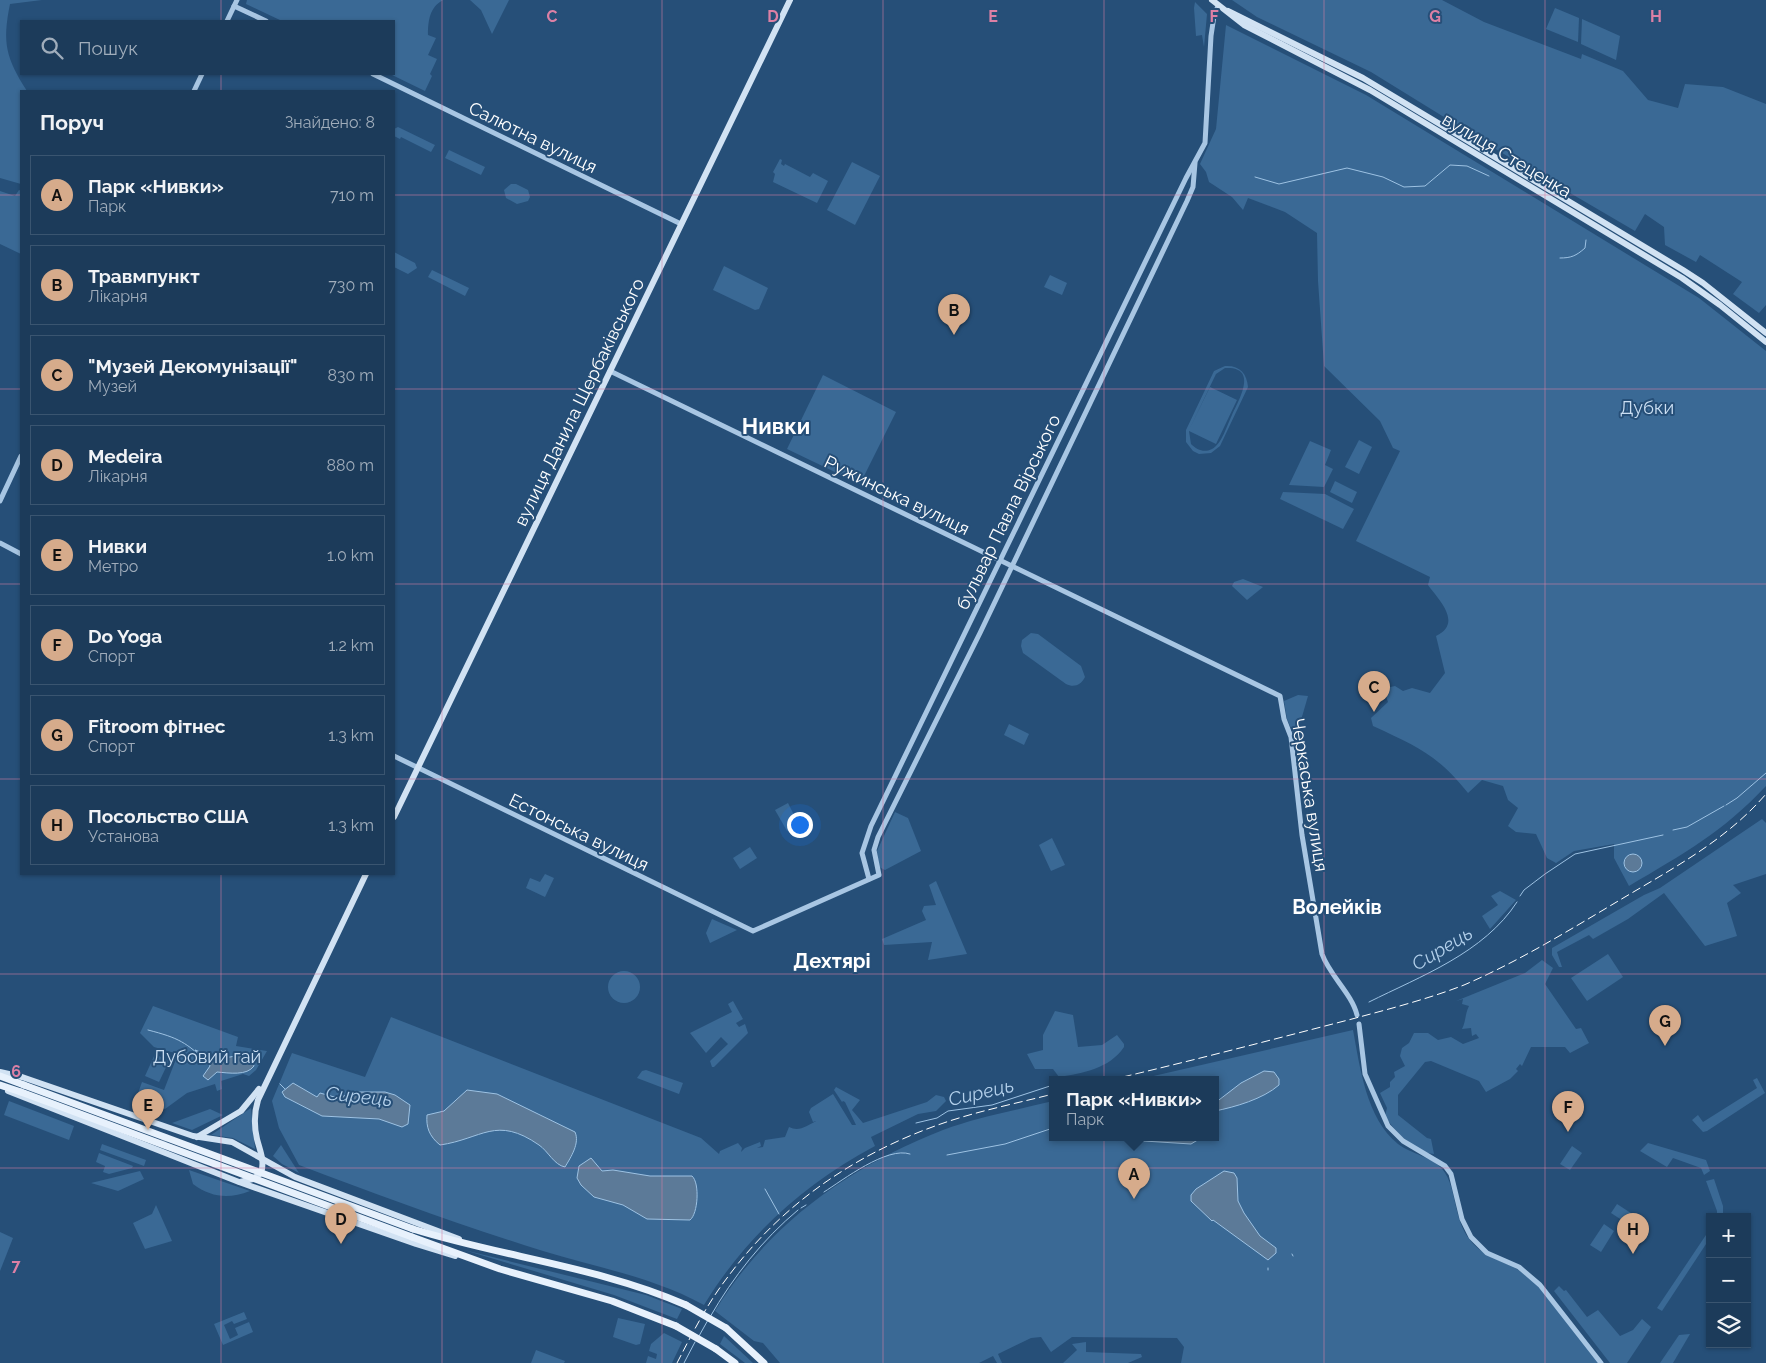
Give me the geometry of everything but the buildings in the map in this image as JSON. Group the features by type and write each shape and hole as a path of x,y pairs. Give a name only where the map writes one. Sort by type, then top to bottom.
{"main road":[{"name":"вулиця Данила Щербаківського","path":"395,815 790,0"},
{"name":"вулиця Стеценка","path":"1212,0 1244,25 1370,90 1682,278 1720,305 1766,342"},
{"name":"вулиця Стеценка","path":"1224,10 1299,45 1363,78 1690,274 1766,333"},
{"path":"239,1182 253,1179 261,1174 262,1159 256,1137 255,1114 264,1082 366,875"},
{"path":"0,1072 22,1077 197,1137 232,1142 295,1177 481,1248"},
{"path":"0,1076 22,1088 412,1233 471,1259"},
{"path":"197,1137 242,1111 264,1082"},
{"path":"0,1086 22,1088"},
{"path":"0,1086 239,1182 416,1244 612,1301 676,1326 736,1363"},
{"path":"161,1126 166,1134"},
{"path":"176,1138 185,1133"},
{"path":"154,1148 162,1145"},
{"path":"173,1150 181,1160"},
{"path":"277,1195 272,1188 276,1177 284,1175 295,1177"},
{"path":"412,1233 634,1286 686,1305 726,1328 764,1363"}],"street":[{"path":"228,20 236,3 264,20"},
{"name":"бульвар Павла Вірського","path":"1195,163 1193,187 1187,201 1012,566 878,837 874,850 879,875 869,879 862,853 870,830 1186,178 1205,143 1211,36 1214,16 1218,6"},
{"path":"194,90 202,75"},
{"name":"Салютна вулиця","path":"375,75 681,224"},
{"name":"Ружинська вулиця","path":"610,371 1280,696"},
{"path":"0,500 20,458"},
{"path":"0,543 20,553"},
{"name":"Черкаська вулиця","path":"1280,696 1284,719 1291,737 1302,835 1322,954 1337,983 1353,1004 1357,1015"},
{"name":"Естонська вулиця","path":"395,757 417,769 752,931 869,879"},
{"path":"1359,1024 1365,1074 1388,1126 1403,1141 1445,1166 1451,1174 1462,1219 1471,1237 1480,1249 1519,1268 1545,1290 1601,1363"}],"green space":[{"path":"0,0 42,0 10,4 6,40 14,69 26,90 20,90 20,184 0,178"},
{"path":"247,0 443,0 435,6 429,24 428,35 436,38 428,55 437,59 430,74 432,76 425,91 392,75 395,75 395,20 280,20 246,4"},
{"path":"470,0 509,0 492,34 481,10"},
{"path":"1232,0 1442,0 1484,22 1581,59 1582,54 1623,71 1648,100 1678,108 1685,84 1723,87 1766,104 1766,305 1759,313 1733,294 1742,282 1700,255 1696,262 1665,245 1664,227 1645,214 1635,231 1512,159 1371,72 1257,17"},
{"path":"1195,2 1207,14 1204,47 1202,35 1196,36"},
{"path":"1555,8 1579,18 1578,42 1546,29"},
{"path":"1582,19 1620,36 1616,60 1581,44"},
{"name":"Дубки","path":"1226,25 1366,95 1699,298 1766,351 1766,786 1734,817 1702,841 1629,886 1614,858 1614,844 1574,851 1556,863 1547,858 1536,834 1516,832 1508,826 1518,808 1508,800 1503,786 1482,780 1468,793 1447,769 1436,760 1414,746 1373,726 1371,718 1388,702 1385,693 1386,688 1395,686 1403,691 1412,688 1430,693 1445,673 1436,636 1444,631 1448,625 1448,618 1442,604 1428,585 1430,577 1356,541 1400,451 1393,448 1380,421 1324,366 1318,281 1317,233 1285,212 1248,198 1243,210 1232,197 1209,182 1206,172 1200,164 1216,129"},
{"path":"398,127 435,145 431,152 401,137 400,139 395,136 395,128"},
{"path":"449,150 485,167 481,175 445,158"},
{"path":"780,159 782,160 781,164 784,166 785,164 810,177 813,173 828,181 817,203 773,182 775,174 773,172"},
{"path":"852,162 880,176 855,225 827,210"},
{"path":"511,184 516,184 528,190 530,197 528,201 517,204 506,198 504,190"},
{"path":"20,190 20,254 0,244 0,191 15,196"},
{"path":"395,253 415,263 417,268 408,274 395,268"},
{"path":"724,266 768,288 759,309 755,310 713,290"},
{"path":"432,270 469,288 465,296 428,277"},
{"path":"1050,275 1067,283 1062,295 1044,287"},
{"path":"1225,366 1234,367 1244,374 1248,387 1220,446 1211,453 1199,454 1193,451 1186,442 1186,430 1214,371","holes":["1225,368 1241,372 1244,378 1244,385 1224,434 1216,447 1206,451 1198,449 1191,444 1189,431 1216,444 1237,400 1210,387 1189,430 1216,374"]},
{"path":"823,375 896,412 860,484 787,449"},
{"path":"1359,440 1372,447 1359,474 1345,467"},
{"path":"1310,441 1331,450 1325,465 1333,469 1324,487 1289,485"},
{"path":"1335,481 1357,492 1352,503 1330,492"},
{"path":"1283,492 1325,494 1354,509 1343,529 1280,499"},
{"path":"1243,579 1263,587 1247,600 1232,586 1234,582"},
{"path":"1031,633 1038,634 1081,666 1085,677 1081,682 1074,686 1066,684 1023,653 1022,640"},
{"path":"1298,695 1308,696 1297,734 1293,733 1287,719 1284,701"},
{"path":"1009,724 1029,734 1024,745 1004,735"},
{"path":"788,803 799,825 787,831 775,810"},
{"path":"895,812 908,818 921,851 885,870 879,867 877,851"},
{"path":"1762,819 1766,823 1766,874 1733,885 1741,893 1727,903 1737,936 1705,946 1664,893 1628,919 1593,939 1589,935 1557,952 1562,967 1559,967 1552,955 1552,948 1644,895 1660,888"},
{"path":"1052,838 1065,865 1051,871 1039,845"},
{"path":"750,847 757,858 740,869 733,858"},
{"path":"545,874 554,878 545,897 526,888 530,878 540,882"},
{"path":"936,881 967,954 928,960 932,942 884,945 882,939 926,920 922,911 924,906 936,905 929,885"},
{"path":"1500,891 1516,900 1490,929 1482,916 1498,905 1491,896"},
{"path":"712,919 737,930 710,943 706,933"},
{"path":"1608,954 1623,977 1587,1001 1571,978"},
{"path":"1542,960 1553,968 1545,984 1576,1029 1581,1028 1589,1043 1570,1053 1565,1047 1531,1047 1522,1066 1520,1064 1516,1069 1518,1071 1510,1079 1486,1092 1479,1081 1431,1061 1425,1062 1398,1095 1398,1115 1427,1138 1431,1139 1434,1154 1420,1150 1399,1134 1385,1116 1387,1108 1380,1093 1390,1087 1390,1082 1395,1077 1394,1072 1405,1066 1400,1056 1402,1048 1409,1043 1414,1033 1428,1033 1438,1040 1451,1037 1463,1044 1479,1038 1476,1034 1472,1036 1471,1028 1462,1029 1469,1006 1462,1004 1463,999 1456,1001 1525,973"},
{"path":"624,971 630,972 635,976 639,981 639,993 635,998 630,1002 624,1003 618,1002 613,998 609,993 608,987 609,981 613,976 618,972"},
{"path":"733,1001 743,1019 736,1023 739,1027 745,1024 748,1033 712,1067 710,1061 728,1044 721,1037 706,1053 690,1033 732,1012 728,1004"},
{"name":"Дубовий гай","path":"153,1006 238,1037 236,1046 267,1051 256,1070 249,1076 243,1074 221,1081 222,1089 217,1091 215,1084 187,1093 165,1109 136,1099 142,1082 164,1090 178,1054 154,1047 140,1033"},
{"path":"1055,1011 1073,1015 1078,1047 1102,1045 1117,1035 1124,1044 1124,1047 1111,1060 1095,1069 1058,1076 1053,1069 1035,1069 1027,1054 1043,1050 1043,1035"},
{"path":"391,1017 701,1138 719,1154 720,1151 738,1143 742,1148 741,1152 745,1148 760,1142 761,1146 757,1148 763,1147 765,1140 785,1137 789,1127 800,1129 809,1125 816,1121 813,1122 809,1112 811,1108 833,1094 852,1125 856,1125 845,1102 842,1102 834,1090 836,1087 860,1100 852,1110 863,1123 927,1102 936,1095 944,1097 946,1101 936,1111 918,1114 871,1137 875,1146 824,1177 801,1195 758,1234 738,1256 704,1305 685,1295 645,1280 481,1231 299,1165 279,1128 272,1101 292,1053 365,1077"},
{"path":"1353,1030 1366,1091 1378,1120 1387,1133 1398,1144 1434,1162 1443,1170 1451,1186 1461,1223 1470,1240 1483,1252 1520,1271 1537,1285 1556,1306 1599,1363 1181,1363 1184,1347 1177,1338 1072,1337 1051,1352 1041,1337 1031,1338 998,1354 1002,1363 997,1363 993,1356 979,1363 780,1363 763,1343 754,1341 715,1311 736,1280 760,1251 786,1225 814,1202 875,1162 908,1145 969,1121 1049,1102 1049,1141 1219,1141 1219,1076 1153,1076"},
{"path":"155,1054 169,1061 159,1082 145,1076"},
{"path":"646,1070 683,1083 679,1094 637,1078 642,1071"},
{"path":"1757,1078 1765,1093 1707,1131 1703,1132 1692,1120 1698,1115 1703,1122 1757,1088 1753,1080"},
{"path":"9,1101 74,1126 69,1140 4,1115"},
{"path":"251,1108 255,1149 233,1138 211,1135"},
{"path":"210,1109 223,1115 192,1130 172,1123"},
{"path":"1648,1143 1706,1160 1710,1171 1704,1175 1701,1168 1673,1158 1667,1167 1640,1151"},
{"path":"102,1144 146,1160 144,1166 100,1150"},
{"path":"281,1145 299,1173 282,1164 273,1156"},
{"path":"1572,1146 1582,1153 1570,1170 1560,1164"},
{"path":"99,1153 133,1166 132,1168 109,1174 103,1172 105,1166 96,1162"},
{"path":"189,1170 250,1191 228,1196 207,1192 193,1184"},
{"path":"140,1171 144,1179 118,1191 91,1183"},
{"path":"1714,1179 1723,1206 1723,1213 1717,1213 1706,1181"},
{"path":"1617,1204 1637,1217 1631,1226 1611,1213"},
{"path":"156,1205 172,1241 145,1249 133,1223 152,1214"},
{"path":"1604,1224 1614,1231 1601,1252 1590,1245"},
{"path":"0,1232 13,1238 0,1271"},
{"path":"1706,1235 1706,1244 1662,1311 1657,1308"},
{"path":"464,1250 646,1295 682,1309 677,1319 614,1295"},
{"path":"1559,1286 1564,1291 1566,1290 1587,1317 1598,1310 1620,1336 1633,1330 1642,1319 1651,1327 1627,1363 1610,1363 1554,1291"},
{"path":"244,1312 247,1319 234,1324 232,1321 224,1325 230,1339 238,1335 235,1328 249,1322 253,1332 223,1345 214,1324"},
{"path":"618,1318 645,1324 640,1344 636,1345 613,1337"},
{"path":"664,1333 682,1342 672,1363 646,1363 648,1356 656,1359 657,1354 649,1351 651,1344"},
{"path":"1690,1334 1673,1363 1660,1363 1679,1335"},
{"path":"724,1336 753,1363 745,1363 720,1344"},
{"path":"1086,1342 1086,1352 1141,1354 1142,1357 1128,1363 1063,1363 1077,1350 1072,1344"},
{"path":"536,1350 565,1361 564,1363 531,1363"}],"water":[{"path":"1633,854 1639,857 1642,863 1639,869 1633,872 1627,869 1624,863 1627,857"},
{"path":"195,1050 221,1057 245,1055 251,1058 254,1066 242,1073 217,1072 208,1080 203,1076 210,1066 209,1062"},
{"path":"1264,1071 1274,1072 1279,1079 1279,1085 1265,1094 1240,1105 1219,1110 1219,1100 1241,1083"},
{"path":"293,1083 317,1097 320,1093 338,1098 355,1092 385,1092 395,1095 410,1105 408,1124 402,1127 379,1119 322,1116 285,1097 282,1092"},
{"path":"467,1090 497,1094 575,1132 576,1145 565,1167 554,1161 539,1145 524,1136 500,1130 440,1145 429,1131 427,1115 444,1111"},
{"path":"1144,1141 1196,1141 1191,1144"},
{"path":"591,1158 602,1171 613,1170 650,1176 692,1176 695,1180 697,1191 693,1217 690,1220 647,1219 623,1205 594,1197 581,1185 577,1178 579,1166"},
{"path":"1224,1171 1234,1173 1237,1178 1238,1201 1244,1213 1260,1236 1276,1248 1276,1253 1268,1260 1212,1221 1191,1201 1191,1195 1196,1189"}],"waterway":[{"path":"1255,177 1279,184 1347,168 1383,177 1404,187 1425,186 1450,165 1467,166 1489,176"},
{"path":"1560,258 1570,257 1579,253 1585,248 1586,240"},
{"name":"Сирець","path":"1726,805 1766,773"},
{"name":"Сирець","path":"1673,830 1687,827 1724,806"},
{"name":"Сирець","path":"1520,896 1524,890 1575,854 1663,835"},
{"name":"Сирець","path":"1369,1002 1430,972 1469,949 1503,920 1517,902"},
{"name":"Сирець","path":"148,1030 182,1042 209,1064"},
{"name":"Сирець","path":"280,1084 285,1089"},
{"name":"Сирець","path":"916,1123 937,1118 948,1111 992,1105 1049,1086"},
{"path":"947,1155 1005,1144 1049,1129"},
{"path":"824,1192 878,1159 900,1153 910,1154"},
{"path":"765,1189 779,1214"},
{"path":"801,1208 806,1205"},
{"path":"710,1317 749,1259 798,1210"},
{"path":"699,1336 708,1320"},
{"path":"684,1363 695,1342"}],"tunnel":[{"path":"162,1145 166,1134"}],"railway":[{"path":"1127,1076 1352,1019 1464,985 1507,965 1548,942 1685,861 1736,824 1766,794"},
{"path":"677,1363 713,1298 748,1252 770,1228 820,1186 847,1168 904,1138 979,1112 1049,1095"},
{"path":"687,1304 726,1327"}],"place":[{"name":"Травмпункт","path":"954,335"},
{"name":"\"Музей Декомунізації\"","path":"1374,712"},
{"name":"Fitroom фітнес","path":"1665,1046"},
{"name":"Нивки","path":"148,1130"},
{"name":"Do Yoga","path":"1568,1132"},
{"name":"Парк «Нивки»","path":"1134,1199"},
{"name":"Medeira","path":"341,1244"},
{"name":"Посольство США","path":"1633,1254"}],"district":[{"name":"Нивки","path":"776,426"},
{"name":"Волейків","path":"1337,907"},
{"name":"Дехтярі","path":"832,961"}]}
